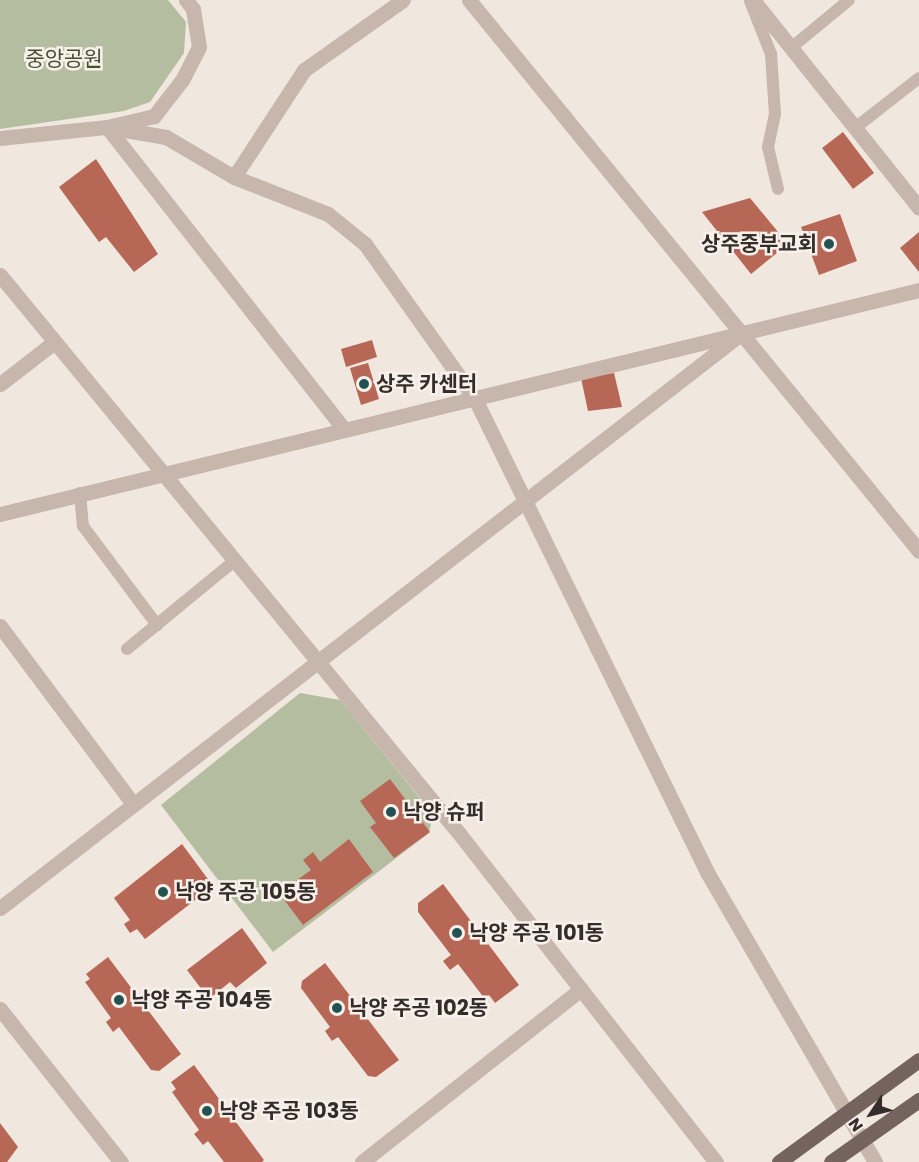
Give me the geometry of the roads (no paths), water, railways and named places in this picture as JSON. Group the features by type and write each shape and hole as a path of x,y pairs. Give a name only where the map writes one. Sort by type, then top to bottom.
{"main road":[{"path":"779,1162 841,1112 919,1060"},
{"path":"831,1162 919,1100"}],"street":[{"path":"0,138 106,127 154,116 182,80 199,47 194,9 186,0"},
{"path":"234,177 304,70 404,0"},
{"path":"469,0 919,550"},
{"path":"751,0 918,204"},
{"path":"106,127 166,137 234,177 328,214 365,244 475,399 526,497 706,872 841,1112 875,1162"},
{"path":"106,127 345,430"},
{"path":"0,275 157,472 317,661 582,989 716,1162"},
{"path":"0,514 157,472 475,399 919,290"},
{"path":"0,908 526,497 742,332"},
{"path":"0,384 53,343"},
{"path":"0,626 133,804"},
{"path":"362,1162 582,989"},
{"path":"0,1010 121,1162"}],"lane":[{"path":"751,0 771,54 775,114 768,147 778,189"},
{"path":"791,48 849,0"},
{"path":"855,128 919,78"},
{"path":"80,493 83,526 157,625"},
{"path":"127,649 233,562"}],"place":[{"name":"상주중부교회","path":"829,244"},
{"name":"상주 카센터","path":"364,384"},
{"name":"낙양 슈퍼","path":"391,812"},
{"name":"낙양 주공 105동","path":"163,892"},
{"name":"낙양 주공 101동","path":"457,933"},
{"name":"낙양 주공 104동","path":"119,1000"},
{"name":"낙양 주공 102동","path":"337,1008"},
{"name":"낙양 주공 103동","path":"207,1111"}],"park label":[{"name":"중앙공원","path":"64,59"}]}
